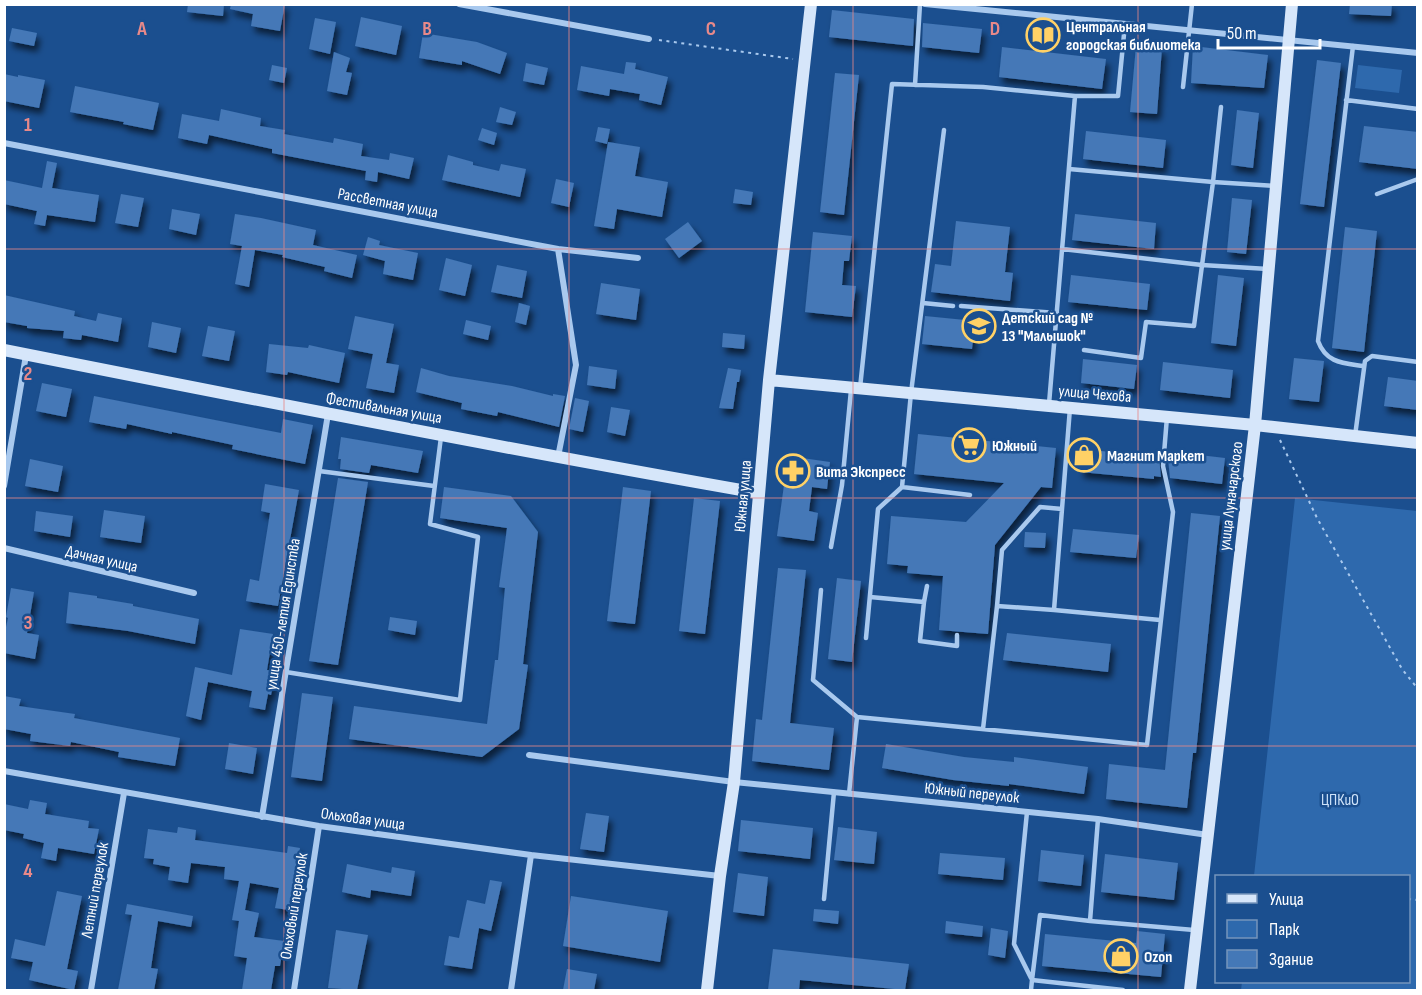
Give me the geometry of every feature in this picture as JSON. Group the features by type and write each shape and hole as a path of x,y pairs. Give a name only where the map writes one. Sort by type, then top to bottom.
{"street":[{"path":"459,4 649,39"},
{"name":"Южная улица","path":"707,990 734,782 769,380 811,4"},
{"path":"925,4 1418,53"},
{"name":"улица Луначарского","path":"1190,990 1255,425 1292,4"},
{"name":"Рассветная улица","path":"4,143 558,249 638,258"},
{"path":"558,249 576,365 558,458"},
{"name":"Фестивальная улица","path":"4,350 558,458 758,493"},
{"path":"4,486 26,354"},
{"name":"улица Чехова","path":"769,380 1255,425 1418,443"},
{"name":"улица 450-летия Единства","path":"262,817 328,414"},
{"name":"Дачная улица","path":"4,548 194,593"},
{"name":"Южный переулок","path":"529,755 734,782 1098,819 1208,835"},
{"name":"Ольховая улица","path":"4,771 319,826 531,855 720,876"},
{"name":"Летний переулок","path":"91,990 124,793"},
{"name":"Ольховый переулок","path":"294,990 319,826"},
{"path":"511,990 531,855"}],"lane":[{"path":"915,85 920,4"},
{"path":"1183,87 1192,4"},
{"path":"831,546 856,388 892,84 983,87 1075,96 1118,96 1125,24"},
{"path":"1353,46 1318,341 1325,354 1335,362 1363,366"},
{"path":"1049,406 1075,96"},
{"path":"1346,100 1418,109"},
{"path":"1084,350 1141,357 1146,322 1194,326 1221,107"},
{"path":"866,638 878,509 902,488 911,393 944,130"},
{"path":"1069,169 1276,186"},
{"path":"1377,194 1418,179"},
{"path":"1062,249 1202,265 1268,269"},
{"path":"923,303 953,306"},
{"path":"961,306 1057,313"},
{"path":"1355,436 1363,366 1368,359 1372,356 1418,362"},
{"path":"1054,610 1070,408"},
{"path":"821,590 813,680 857,717 1146,745 1173,512 1163,466 1167,417"},
{"path":"286,672 460,700 478,537 430,524 441,434"},
{"path":"319,471 434,486"},
{"path":"902,488 970,495"},
{"path":"983,729 1002,550 1040,507 1062,509"},
{"path":"927,586 920,641 957,646 957,635"},
{"path":"870,597 924,602"},
{"path":"997,606 1161,620"},
{"path":"849,794 857,717"},
{"path":"824,899 834,792"},
{"path":"1027,812 1014,944 1032,980"},
{"path":"1090,921 1098,819"},
{"path":"1031,990 1040,915 1197,931"},
{"path":"1032,980 1123,990"}],"path":[{"path":"649,39 804,61"},
{"path":"1274,427 1317,518 1402,669 1418,689"}],"green space":[{"path":"1358,65 1402,70 1399,93 1355,88"},
{"name":"ЦПКиО","path":"1295,498 1417,511 1417,990 1241,990 1242,983 1410,983 1410,875 1254,875"}],"building":[{"path":"188,4 224,4 223,16 187,12"},
{"path":"231,4 285,4 280,31 251,26 253,14 230,9"},
{"path":"1350,4 1392,4 1391,16 1349,14"},
{"path":"832,10 914,19 913,46 829,37"},
{"path":"361,17 402,26 396,55 355,46"},
{"path":"315,18 336,22 330,54 309,49"},
{"path":"923,23 982,29 979,53 922,47"},
{"path":"12,28 37,33 34,46 9,41"},
{"path":"423,33 477,42 507,53 500,74 462,61 462,65 419,58"},
{"path":"1136,46 1162,48 1157,114 1130,112"},
{"path":"1193,46 1268,55 1264,88 1191,83"},
{"path":"1002,47 1106,59 1102,89 999,77"},
{"path":"334,52 350,58 346,72 352,73 347,95 327,91"},
{"path":"1317,60 1341,63 1324,207 1300,204"},
{"path":"626,62 636,63 635,69 668,77 661,105 639,100 640,94 610,89 609,96 577,90 581,66 624,74"},
{"path":"526,63 548,68 544,85 523,81"},
{"path":"272,65 287,68 284,83 269,80"},
{"path":"835,73 859,75 844,215 820,212"},
{"path":"4,74 45,80 39,108 4,101"},
{"path":"75,86 159,103 153,130 70,112"},
{"path":"500,107 516,112 512,125 496,122"},
{"path":"221,109 261,118 260,126 285,130 284,134 333,143 334,138 363,144 361,156 389,160 390,153 414,158 409,179 378,172 377,182 365,180 366,171 272,153 272,149 209,135 207,144 178,138 182,114 219,121"},
{"path":"1237,110 1259,113 1253,168 1231,165"},
{"path":"1364,126 1418,132 1418,169 1359,162"},
{"path":"598,127 610,129 607,144 595,141"},
{"path":"482,128 497,133 494,145 478,140"},
{"path":"1086,131 1166,140 1163,168 1083,159"},
{"path":"608,142 640,147 635,176 668,182 662,217 617,209 614,229 594,226"},
{"path":"448,155 473,162 473,165 499,171 501,164 526,169 520,197 442,180"},
{"path":"47,161 57,163 52,188 99,195 95,222 47,215 45,226 34,224 37,211 4,204 4,180 42,188"},
{"path":"556,179 574,183 569,207 551,203"},
{"path":"735,189 753,192 751,205 733,203"},
{"path":"121,194 144,198 138,227 115,223"},
{"path":"1232,198 1252,200 1246,254 1227,252"},
{"path":"172,209 200,214 196,235 169,229"},
{"path":"235,214 316,230 313,245 357,255 352,278 324,271 325,267 255,250 249,287 235,284 242,246 230,244"},
{"path":"1075,214 1156,223 1154,249 1072,240"},
{"path":"956,221 1010,227 1005,272 1013,273 1010,301 931,292 935,264 951,266"},
{"path":"688,222 702,241 679,258 665,239"},
{"path":"1345,227 1377,231 1364,352 1332,348"},
{"path":"813,232 852,236 849,261 844,261 842,285 856,286 852,317 805,312"},
{"path":"368,237 380,241 379,245 418,253 413,280 383,274 385,261 363,255"},
{"path":"446,258 472,265 465,296 439,290"},
{"path":"497,265 527,271 522,298 491,292"},
{"path":"1071,275 1150,284 1147,310 1068,302"},
{"path":"1218,275 1244,278 1236,346 1211,343"},
{"path":"601,283 640,289 636,320 596,314"},
{"path":"4,295 75,311 74,316 96,321 98,313 122,318 118,342 82,335 81,340 63,338 64,331 27,328 27,326 4,322"},
{"path":"519,303 530,306 526,325 515,322"},
{"path":"355,316 394,324 386,363 399,365 394,393 366,388 373,354 348,349"},
{"path":"925,316 975,321 972,349 922,344"},
{"path":"466,320 491,326 488,340 463,334"},
{"path":"152,322 181,328 176,353 148,347"},
{"path":"208,326 235,331 229,361 202,356"},
{"path":"723,333 745,335 744,349 722,347"},
{"path":"269,344 308,348 309,345 345,353 339,383 288,372 287,375 266,372"},
{"path":"1294,358 1324,361 1319,402 1289,399"},
{"path":"1083,359 1137,365 1134,389 1081,383"},
{"path":"1163,362 1233,370 1230,398 1160,390"},
{"path":"589,366 617,370 615,389 587,385"},
{"path":"421,368 449,376 512,386 553,396 553,394 565,396 559,427 498,412 497,416 461,409 462,403 416,392"},
{"path":"728,368 741,370 733,409 719,408"},
{"path":"1388,377 1418,381 1418,410 1384,406"},
{"path":"42,383 72,389 66,417 36,411"},
{"path":"94,396 281,433 283,419 313,425 305,464 232,449 233,445 172,432 172,434 127,424 126,429 89,422"},
{"path":"575,398 589,401 583,432 569,429"},
{"path":"611,407 630,410 625,436 607,432"},
{"path":"918,434 1056,448 1052,488 1041,487 995,545 988,634 939,630 943,576 907,573 908,566 887,564 891,516 966,522 1004,483 914,474"},
{"path":"341,437 423,451 418,473 371,465 369,473 340,469 341,459 338,459"},
{"path":"1082,449 1159,457 1161,477 1154,476 1154,479 1080,472"},
{"path":"1174,452 1225,458 1222,484 1170,478 1168,458 1174,459"},
{"path":"788,456 830,462 827,489 812,487 809,511 818,513 814,541 777,536"},
{"path":"30,459 63,466 58,492 25,486"},
{"path":"338,478 368,482 338,665 309,661"},
{"path":"265,484 299,490 278,606 246,601 250,579 259,581 270,513 261,511"},
{"path":"444,487 511,496 538,532 523,664 528,665 519,729 482,757 349,739 354,706 487,724 495,660 498,660 505,588 499,587 507,528 440,518"},
{"path":"623,487 651,491 635,624 607,621"},
{"path":"694,498 720,501 705,634 679,631"},
{"path":"104,510 145,516 141,543 100,537"},
{"path":"36,511 73,516 70,537 34,531"},
{"path":"1191,513 1220,516 1196,753 1193,753 1187,808 1106,799 1109,764 1165,770"},
{"path":"1073,529 1139,535 1136,558 1070,552"},
{"path":"1025,532 1046,533 1045,548 1024,547"},
{"path":"778,568 806,570 790,723 834,728 829,770 752,761 756,719 762,720"},
{"path":"837,578 861,581 852,662 828,659"},
{"path":"11,588 34,592 27,633 39,635 35,659 4,653 4,636 8,618 6,617"},
{"path":"69,592 199,619 195,644 128,631 66,623"},
{"path":"390,617 417,621 415,635 388,630"},
{"path":"240,629 273,634 267,670 276,671 265,710 249,707 252,691 208,682 201,720 186,716 195,667 232,675"},
{"path":"1007,633 1111,644 1108,672 1003,660"},
{"path":"302,693 333,697 322,781 291,777"},
{"path":"4,696 21,699 19,706 75,714 74,718 180,738 175,766 118,757 119,752 71,742 70,746 30,741 31,734 4,729"},
{"path":"229,743 257,748 253,774 225,769"},
{"path":"886,744 964,757 1014,762 1014,757 1088,767 1084,794 1009,784 1009,786 953,780 882,768"},
{"path":"30,800 47,803 45,814 89,821 88,828 99,829 94,854 58,848 56,861 41,858 44,843 23,838 24,834 4,830 4,804 28,809"},
{"path":"586,813 609,816 604,852 580,849"},
{"path":"741,820 813,828 810,859 738,851"},
{"path":"178,827 196,830 195,840 287,853 288,846 300,848 289,910 275,908 279,888 250,883 245,910 259,913 254,937 284,941 280,966 275,966 271,990 242,990 247,958 234,956 239,921 232,920 239,881 224,879 225,867 191,863 188,883 168,880 170,867 153,864 154,859 144,858 148,829 177,833"},
{"path":"838,827 877,832 874,864 834,860"},
{"path":"1041,850 1084,855 1081,886 1038,881"},
{"path":"940,853 1005,858 1003,880 938,874"},
{"path":"1105,854 1178,863 1174,900 1101,892"},
{"path":"347,864 391,873 392,867 415,871 411,896 371,890 370,898 342,892"},
{"path":"738,873 768,877 764,916 733,912"},
{"path":"490,880 502,882 491,931 479,928 472,969 444,965 449,936 459,938 467,900 485,904"},
{"path":"57,891 82,896 67,969 78,971 74,990 29,980 33,962 11,958 15,939 45,946"},
{"path":"571,896 668,911 660,962 563,946"},
{"path":"127,904 193,916 191,927 158,921 151,968 158,969 154,990 118,990 132,915 125,914"},
{"path":"814,909 839,911 838,924 813,921"},
{"path":"946,921 983,926 982,937 945,933"},
{"path":"991,928 1008,931 1005,958 988,955"},
{"path":"336,930 368,935 357,990 328,988"},
{"path":"1137,931 1165,934 1161,977 1042,966 1045,934 1136,943"},
{"path":"773,949 909,964 905,990 800,980 799,990 768,990"},
{"path":"567,969 597,974 594,990 563,990"}],"place":[{"name":"Центральная городская библиотека","path":"1043,35"},
{"name":"Детский сад № 13 \"Малышок\"","path":"979,326"},
{"name":"Южный","path":"969,445"},
{"name":"Магнит Маркет","path":"1084,455"},
{"name":"Вита Экспресс","path":"793,471"},
{"name":"Ozon","path":"1121,956"}]}
